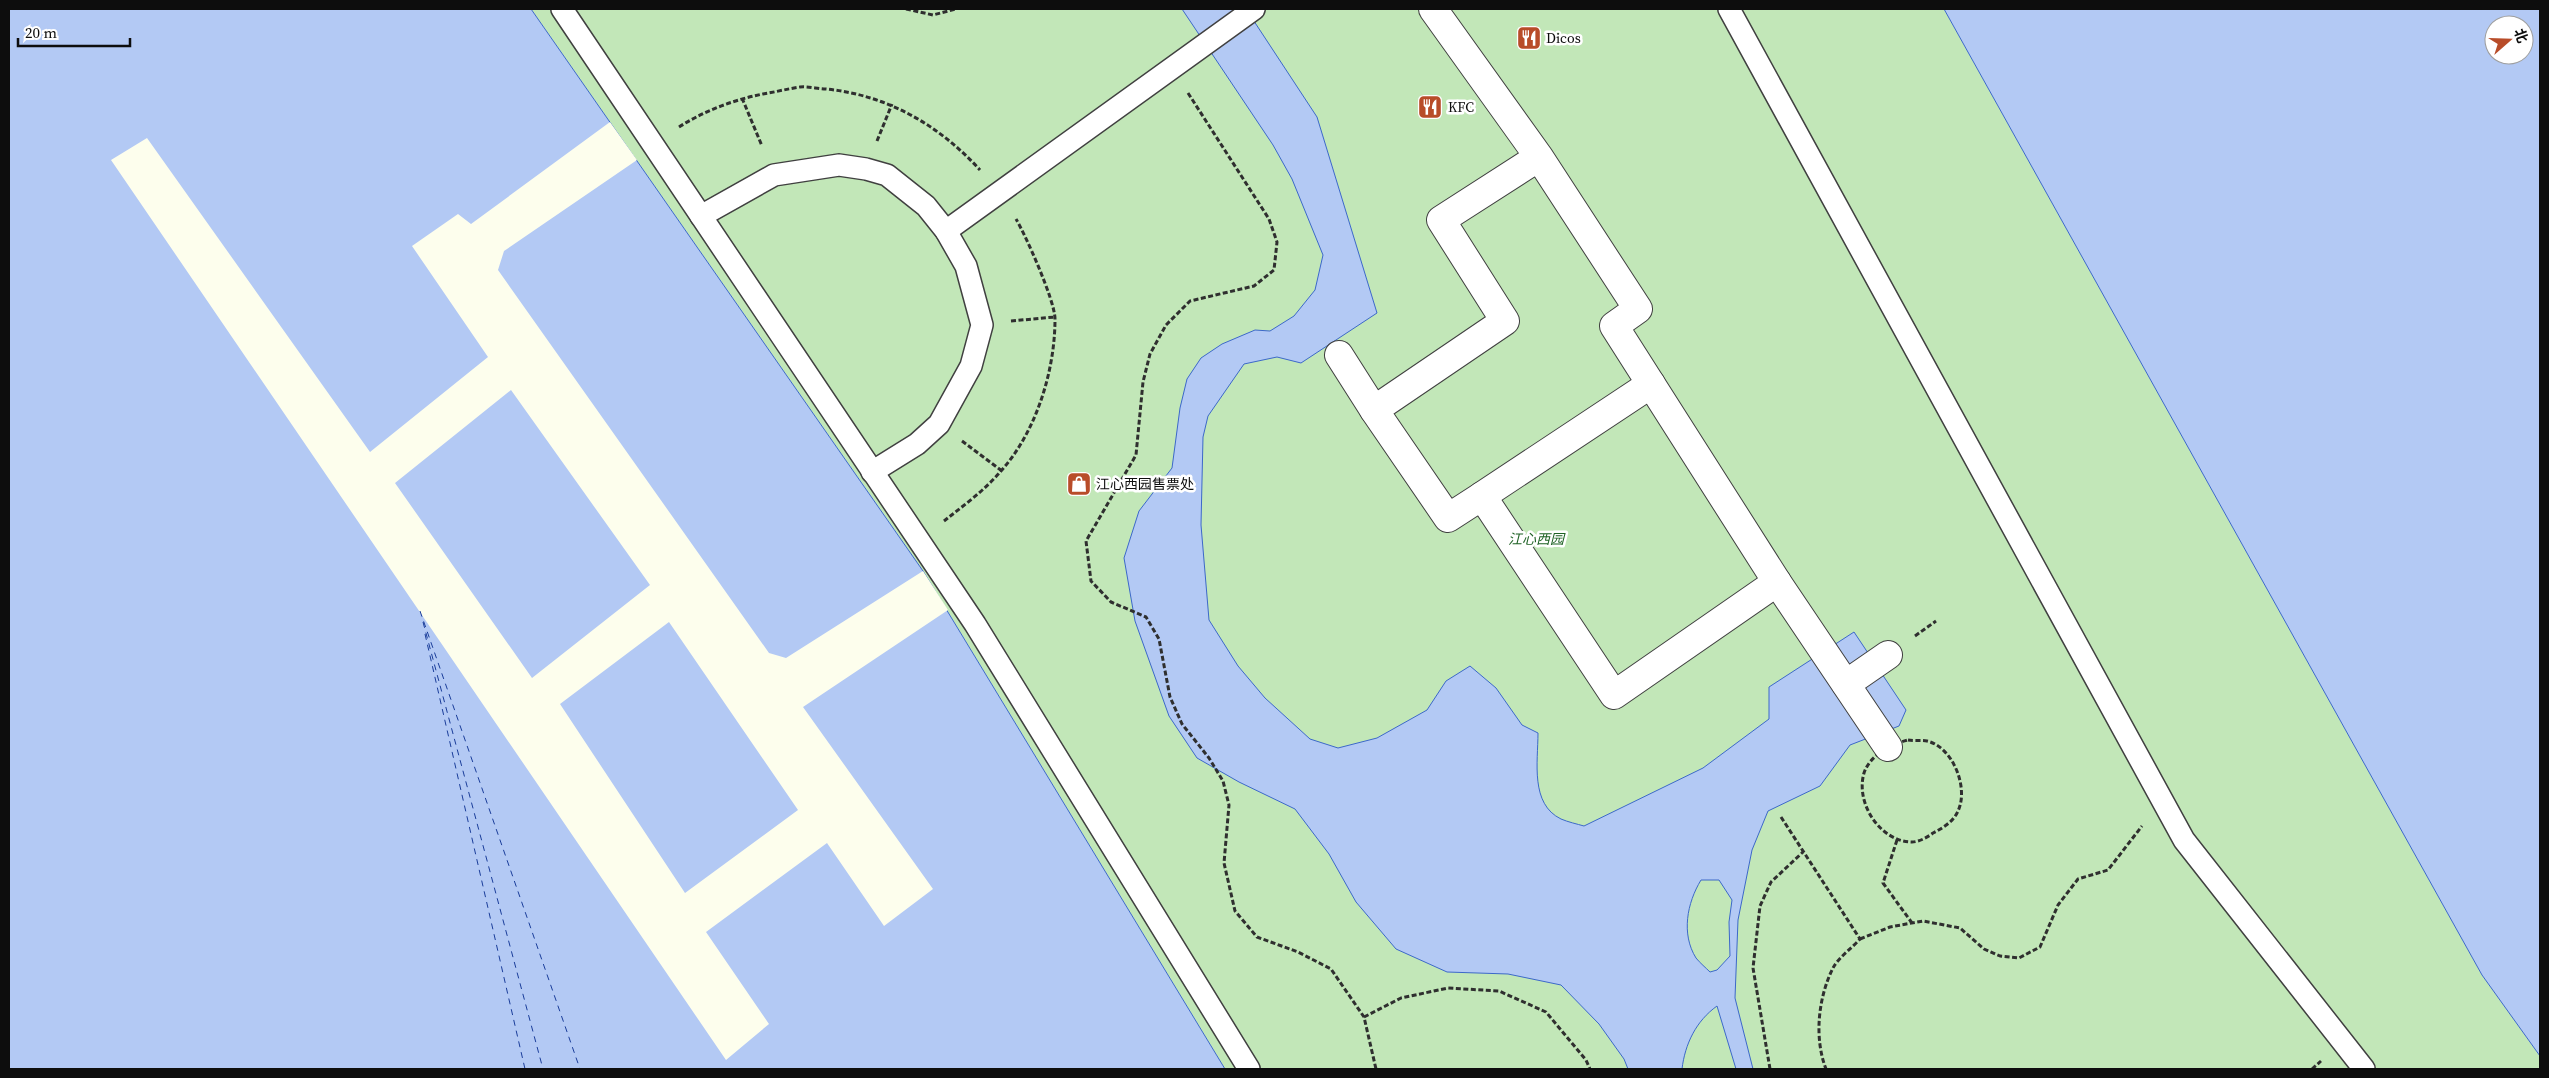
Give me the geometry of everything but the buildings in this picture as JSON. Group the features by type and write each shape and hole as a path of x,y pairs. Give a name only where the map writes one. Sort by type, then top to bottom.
{"street":[{"path":"1433,9 1539,157 1638,309 1614,326 1778,582 1888,747"},
{"path":"1374,410 1505,322 1441,220 1539,157"},
{"path":"1339,355 1448,518 1651,384"},
{"path":"1482,496 1614,695 1778,582"},
{"path":"1846,684 1888,655"}],"lane":[{"path":"562,9 975,624 1249,1069"},
{"path":"946,231 1254,9"},
{"path":"1729,9 2184,840 2364,1069"},
{"path":"701,216 774,175 839,165 866,168 887,175 926,206 946,231 966,266 982,324 971,366 939,424 917,444 872,472"}],"path":[{"path":"906,9 933,15 956,9"},
{"path":"1172,68 1270,219 1277,242 1274,270 1254,286 1190,301 1166,325 1150,354 1143,382 1136,455 1086,541 1091,581 1111,602 1146,618 1160,639 1170,698 1182,724 1210,758 1223,781 1229,805 1224,863 1235,911 1257,937 1298,952 1331,969 1364,1017 1376,1069"},
{"path":"742,98 774,175"},
{"path":"866,168 892,104"},
{"path":"982,324 1055,317"},
{"path":"939,424 1002,471"},
{"path":"1908,740 1929,741 1945,752 1957,769 1961,786 1959,810 1948,824 1915,842 1897,840 1884,831 1870,815 1863,792 1864,773 1872,760 1888,747 1908,740"},
{"path":"1826,1069 1820,1054 1818,1018 1834,967 1860,939 1890,927 1923,921 1960,928 1984,949 2000,956 2019,958 2040,947 2058,905 2078,879 2108,870 2162,799"},
{"path":"1780,818 1860,939"},
{"path":"1897,840 1883,883 1912,923"},
{"path":"1770,1069 1753,968 1760,906 1771,882 1803,852"},
{"path":"1364,1017 1401,998 1448,988 1499,991 1546,1012 1586,1060 1590,1069"}],"green space":[{"name":"江心西园","path":"531,9 1944,9 2482,975 2540,1056 2540,1069 1225,1069 923,571"}],"water":[{"path":"9,9 531,9 923,571 1225,1069 9,1069"},
{"path":"1182,9 1246,9 1317,117 1377,313 1301,363 1277,357 1244,364 1208,416 1203,437 1201,525 1209,620 1238,666 1265,698 1310,739 1338,748 1377,738 1427,710 1446,681 1470,666 1496,688 1522,725 1538,733 1538,781 1544,803 1551,812 1561,819 1584,826 1703,768 1769,719 1769,687 1854,632 1906,710 1899,726 1850,745 1820,786 1768,811 1752,850 1738,920 1735,998 1753,1069 1736,1069 1717,1006 1697,1026 1689,1042 1682,1069 1628,1069 1624,1059 1599,1024 1561,985 1508,974 1447,972 1396,949 1356,902 1329,854 1295,809 1239,782 1197,758 1169,716 1135,621 1124,558 1139,511 1172,468 1180,408 1187,379 1201,358 1222,344 1255,330 1270,331 1294,316 1315,290 1323,255 1292,179 1273,145","holes":["1701,880 1719,880 1732,900 1729,922 1730,956 1717,970 1710,972 1696,958 1691,949 1687,929 1689,908"]},
{"path":"1944,9 2540,9 2540,1056 2482,975"}],"pier":[{"path":"610,122 637,160 504,251 498,270 769,653 786,658 923,571 948,610 803,707 933,889 884,926 827,843 706,932 769,1024 726,1060 111,160 147,138 370,452 488,357 412,246 458,214 471,224","holes":["511,390 650,585 532,678 395,483","669,622 798,810 685,893 560,704"]}],"ferry route":[{"path":"420,611 580,1069"},
{"path":"423,622 543,1069"},
{"path":"425,634 525,1069"}],"place":[{"name":"Dicos","path":"1529,38"},
{"name":"KFC","path":"1430,107"},
{"name":"江心西园售票处","path":"1079,484"}]}
